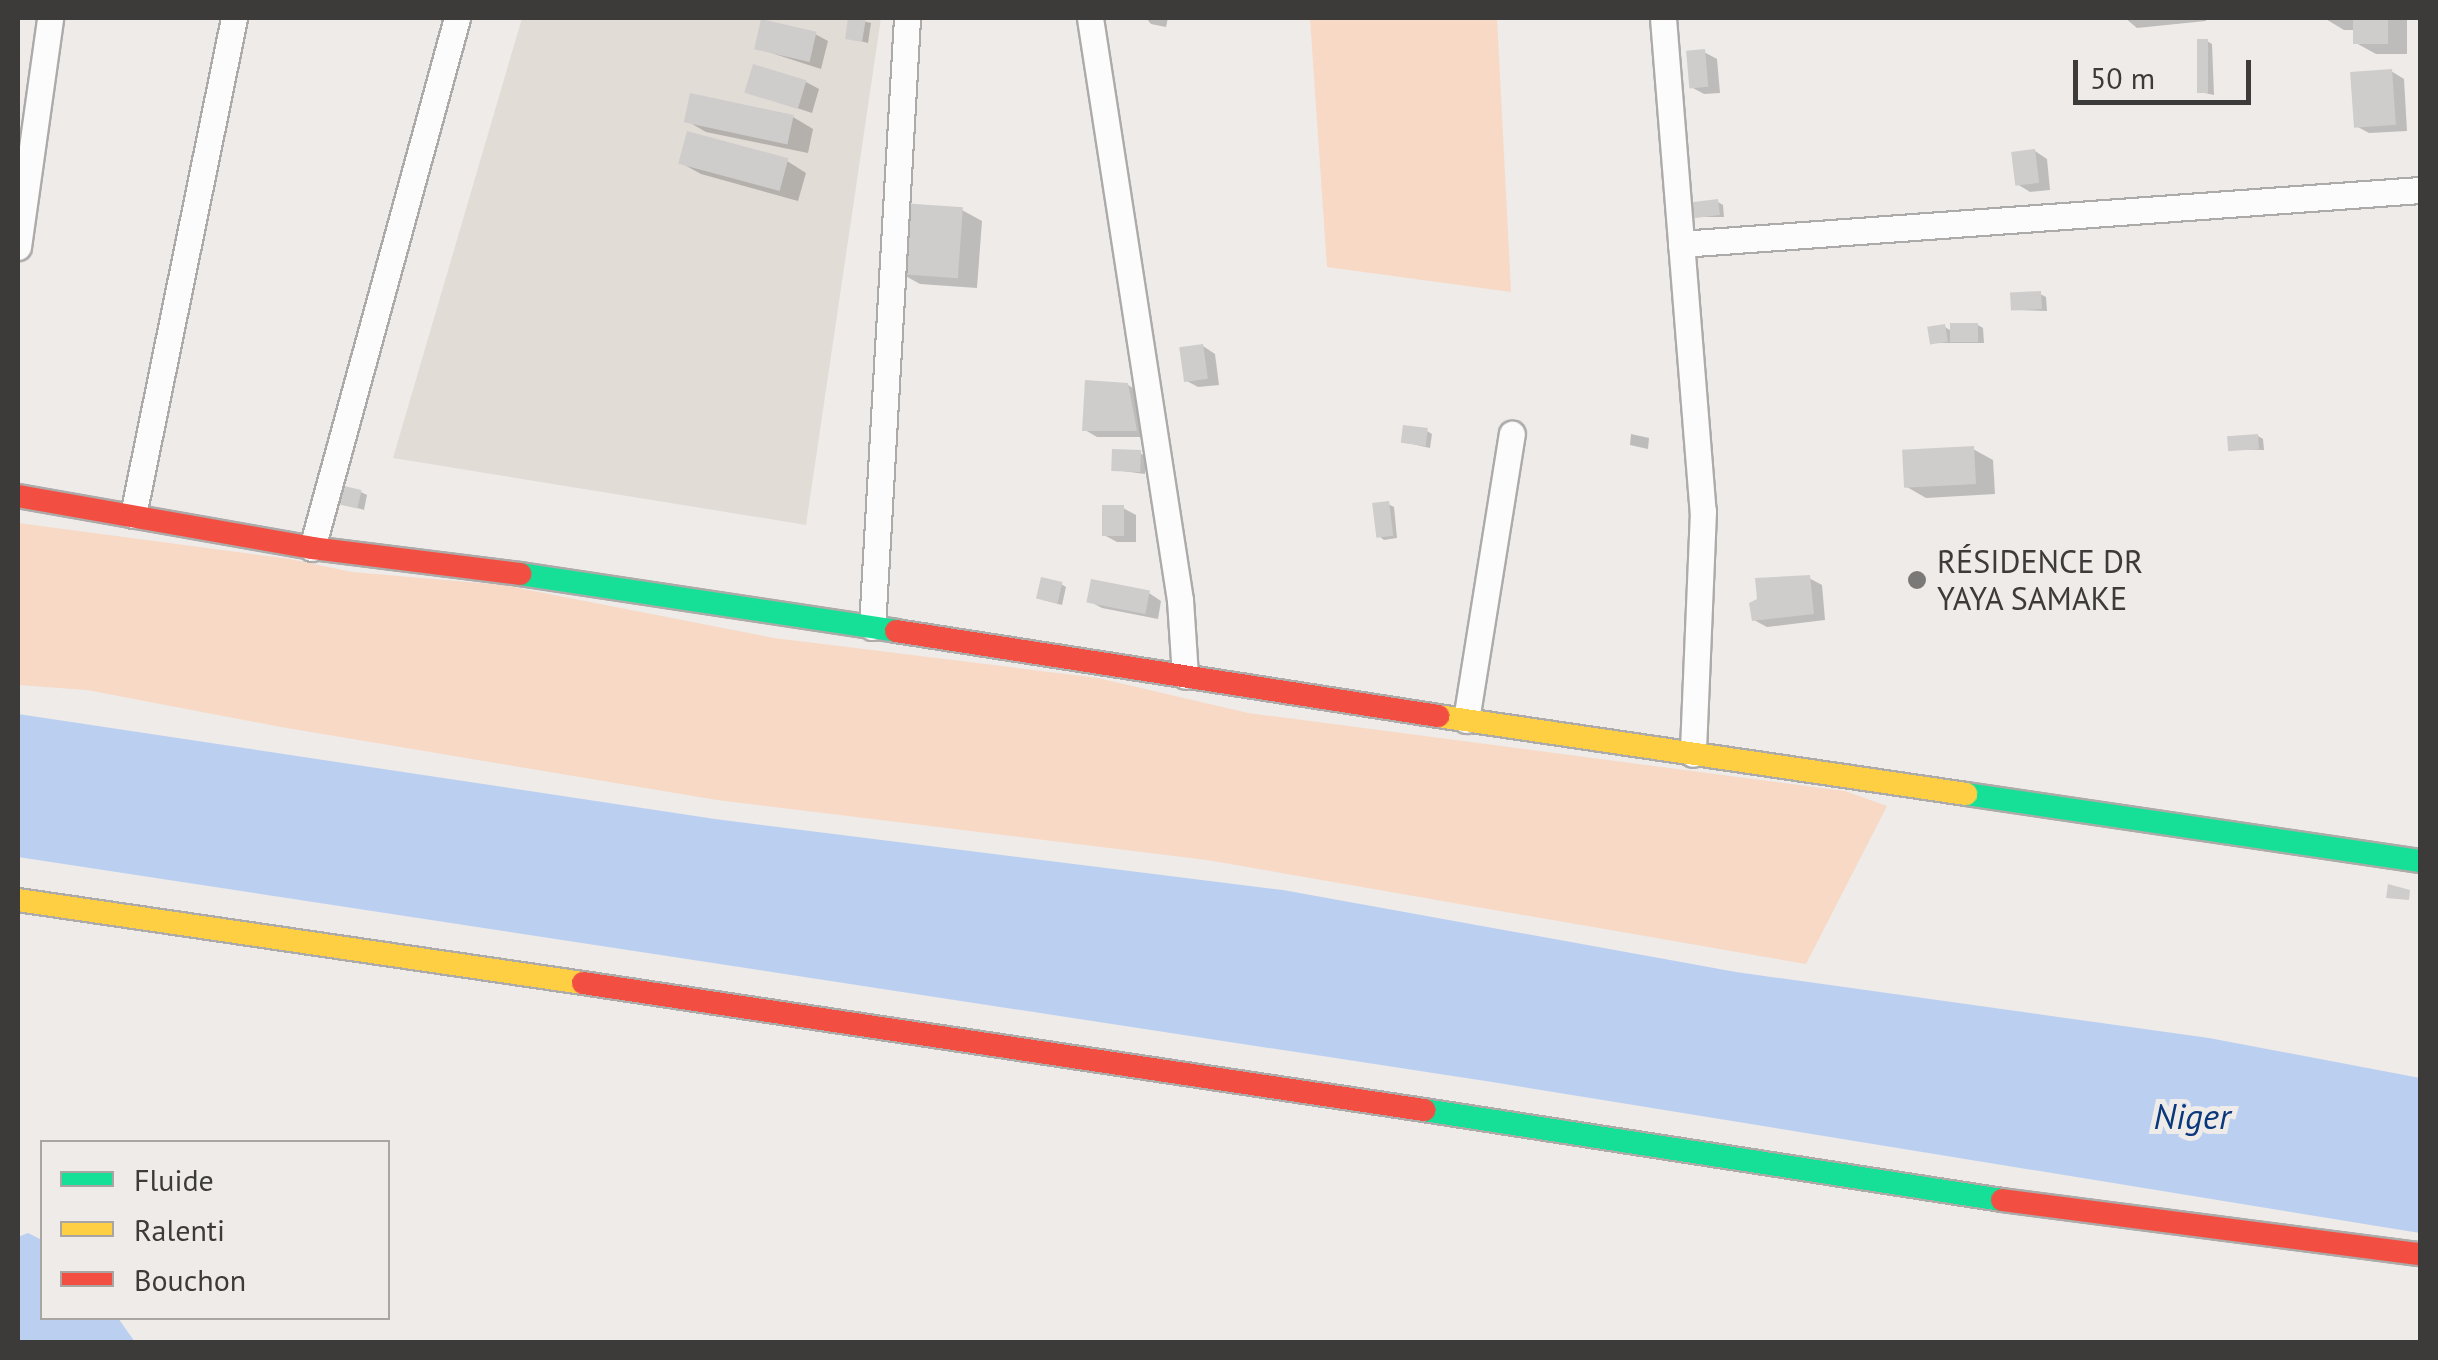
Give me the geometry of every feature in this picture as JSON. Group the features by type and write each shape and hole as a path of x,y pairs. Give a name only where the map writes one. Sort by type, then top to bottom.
{"main road":[{"path":"18,496 312,548 580,581 1466,720 2420,861"},
{"path":"18,900 987,1042 1959,1194 2420,1254"}],"street":[{"path":"18,247 50,18"},
{"path":"133,515 234,18"},
{"path":"312,548 457,18"},
{"path":"872,627 906,18"},
{"path":"1090,18 1180,600 1184,676"},
{"path":"1663,18 1703,512 1693,754"},
{"path":"1682,244 2420,190"},
{"path":"1466,720 1512,434"}],"shaded area":[{"path":"522,18 881,18 806,525 393,458"},
{"path":"1310,18 1497,18 1511,292 1327,267"},
{"path":"18,523 290,559 352,572 503,585 774,638 1098,678 1248,713 1845,791 1887,806 1806,964 1207,860 717,800 281,727 87,690 18,685"}],"water":[{"name":"Niger","path":"18,714 715,819 1283,890 1736,972 2209,1038 2420,1078 2420,1233 1492,1082 18,857"},
{"path":"28,1233 40,1239 40,1320 119,1320 135,1342 18,1342 18,1237"}],"building":[{"path":"848,18 866,18 862,42 845,39"},
{"path":"2353,18 2388,18 2388,44 2353,44"},
{"path":"761,19 817,32 810,62 754,49"},
{"path":"2197,39 2208,39 2208,93 2197,93"},
{"path":"1705,49 1708,87 1689,89 1686,51"},
{"path":"753,64 807,80 798,109 744,93"},
{"path":"2392,69 2396,125 2354,128 2350,72"},
{"path":"690,93 794,115 787,144 684,122"},
{"path":"687,131 788,158 780,191 678,164"},
{"path":"2035,149 2039,183 2015,186 2011,152"},
{"path":"1718,199 1720,215 1687,219 1685,203"},
{"path":"901,203 963,207 958,278 896,274"},
{"path":"2041,291 2042,309 2011,311 2010,293"},
{"path":"1950,323 1978,323 1978,342 1950,342"},
{"path":"1945,324 1948,342 1930,345 1927,327"},
{"path":"1203,344 1208,379 1184,382 1179,347"},
{"path":"1085,380 1128,383 1137,431 1082,431"},
{"path":"1403,425 1428,428 1426,446 1401,443"},
{"path":"2258,434 2259,449 2228,451 2227,436"},
{"path":"1974,446 1976,484 1904,488 1902,450"},
{"path":"1112,449 1141,450 1140,472 1111,471"},
{"path":"344,486 362,490 357,509 340,505"},
{"path":"1389,501 1393,536 1376,538 1372,503"},
{"path":"1102,505 1124,505 1124,536 1102,536"},
{"path":"1810,575 1814,614 1752,621 1749,603 1757,599 1755,578"},
{"path":"1041,577 1062,582 1057,603 1036,598"},
{"path":"1091,579 1150,590 1145,614 1086,603"},
{"path":"2388,884 2410,890 2409,900 2386,898"}],"traffic: fast":[{"path":"520,574 896,631"},
{"path":"1966,794 2420,861"},
{"path":"1424,1110 2002,1200"}],"traffic: slow":[{"path":"1438,716 1966,794"},
{"path":"18,900 583,983"}],"traffic: jam":[{"path":"18,496 312,548 520,574"},
{"path":"896,631 1438,716"},
{"path":"583,983 1424,1110"},
{"path":"2002,1200 2420,1254"}],"place":[{"name":"RÉSIDENCE DR YAYA SAMAKE","path":"1917,580"}]}
